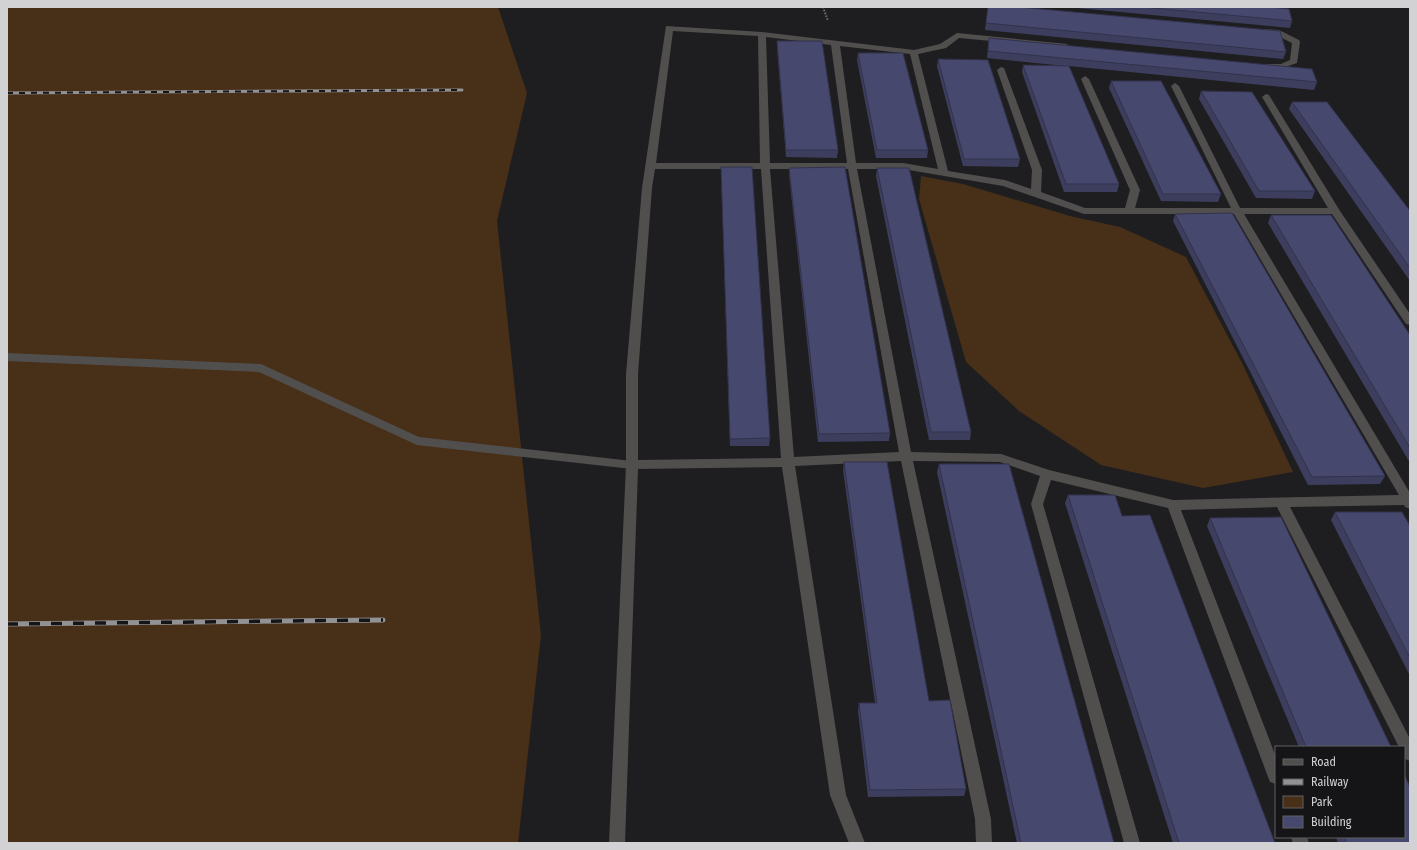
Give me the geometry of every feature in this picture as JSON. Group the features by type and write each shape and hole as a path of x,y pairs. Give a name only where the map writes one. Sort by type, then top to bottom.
{"street":[{"path":"617,843 632,465 632,374 647,188 669,28 762,34 914,52 943,46 957,35 1075,47"},
{"path":"1260,30 1276,32 1296,42 1294,60 1282,66 1262,66"},
{"path":"762,34 765,166 788,462 838,795 857,843"},
{"path":"835,42 852,166 906,456 983,819 984,843"},
{"path":"914,52 944,173"},
{"path":"1001,70 1037,170 1036,194"},
{"path":"1085,79 1135,190 1129,211"},
{"path":"1175,86 1237,211 1409,501"},
{"path":"1266,97 1335,211 1410,322"},
{"path":"651,166 903,166 1005,182 1084,211 1335,211"},
{"path":"7,357 261,368 417,441 632,465 788,462 906,456 1001,458 1047,474 1173,505 1409,501"},
{"path":"1047,474 1037,504 1132,843"},
{"path":"1281,502 1410,754"},
{"path":"1173,505 1275,774"}],"green space":[{"path":"7,7 498,7 527,93 497,221 541,635 518,843 7,843"},
{"path":"921,176 963,184 1070,216 1120,227 1186,257 1243,365 1293,472 1203,488 1101,465 1019,411 966,362 919,199"}],"building":[{"path":"988,7 1019,7 1280,31 1286,52 986,23"},
{"path":"1143,7 1269,7 1289,9 1292,21"},
{"path":"989,38 1312,69 1317,82 988,51"},
{"path":"777,41 822,41 838,150 786,150"},
{"path":"858,53 903,53 928,150 877,150"},
{"path":"938,59 988,60 1020,159 964,159"},
{"path":"1023,65 1069,66 1119,184 1066,184"},
{"path":"1111,81 1161,81 1221,194 1163,194"},
{"path":"1201,91 1252,92 1315,191 1259,191"},
{"path":"1292,102 1327,102 1410,211 1410,268"},
{"path":"721,167 752,167 770,438 730,439"},
{"path":"845,167 890,433 819,434 789,168"},
{"path":"877,168 909,168 971,432 931,432"},
{"path":"1232,213 1385,476 1312,477 1175,214"},
{"path":"1271,215 1331,215 1410,335 1410,448"},
{"path":"844,462 887,462 929,701 950,700 966,789 870,790 859,703 877,703"},
{"path":"939,464 1009,464 1114,843 1021,843"},
{"path":"1068,495 1115,495 1122,516 1150,515 1275,843 1179,843"},
{"path":"1335,512 1402,512 1410,526 1410,658"},
{"path":"1281,517 1391,746 1306,746 1210,518"},
{"path":"1405,776 1410,787 1410,843 1347,843 1344,838 1405,838"}],"railway":[{"path":"7,93 462,90"},
{"path":"7,624 383,620"}]}
